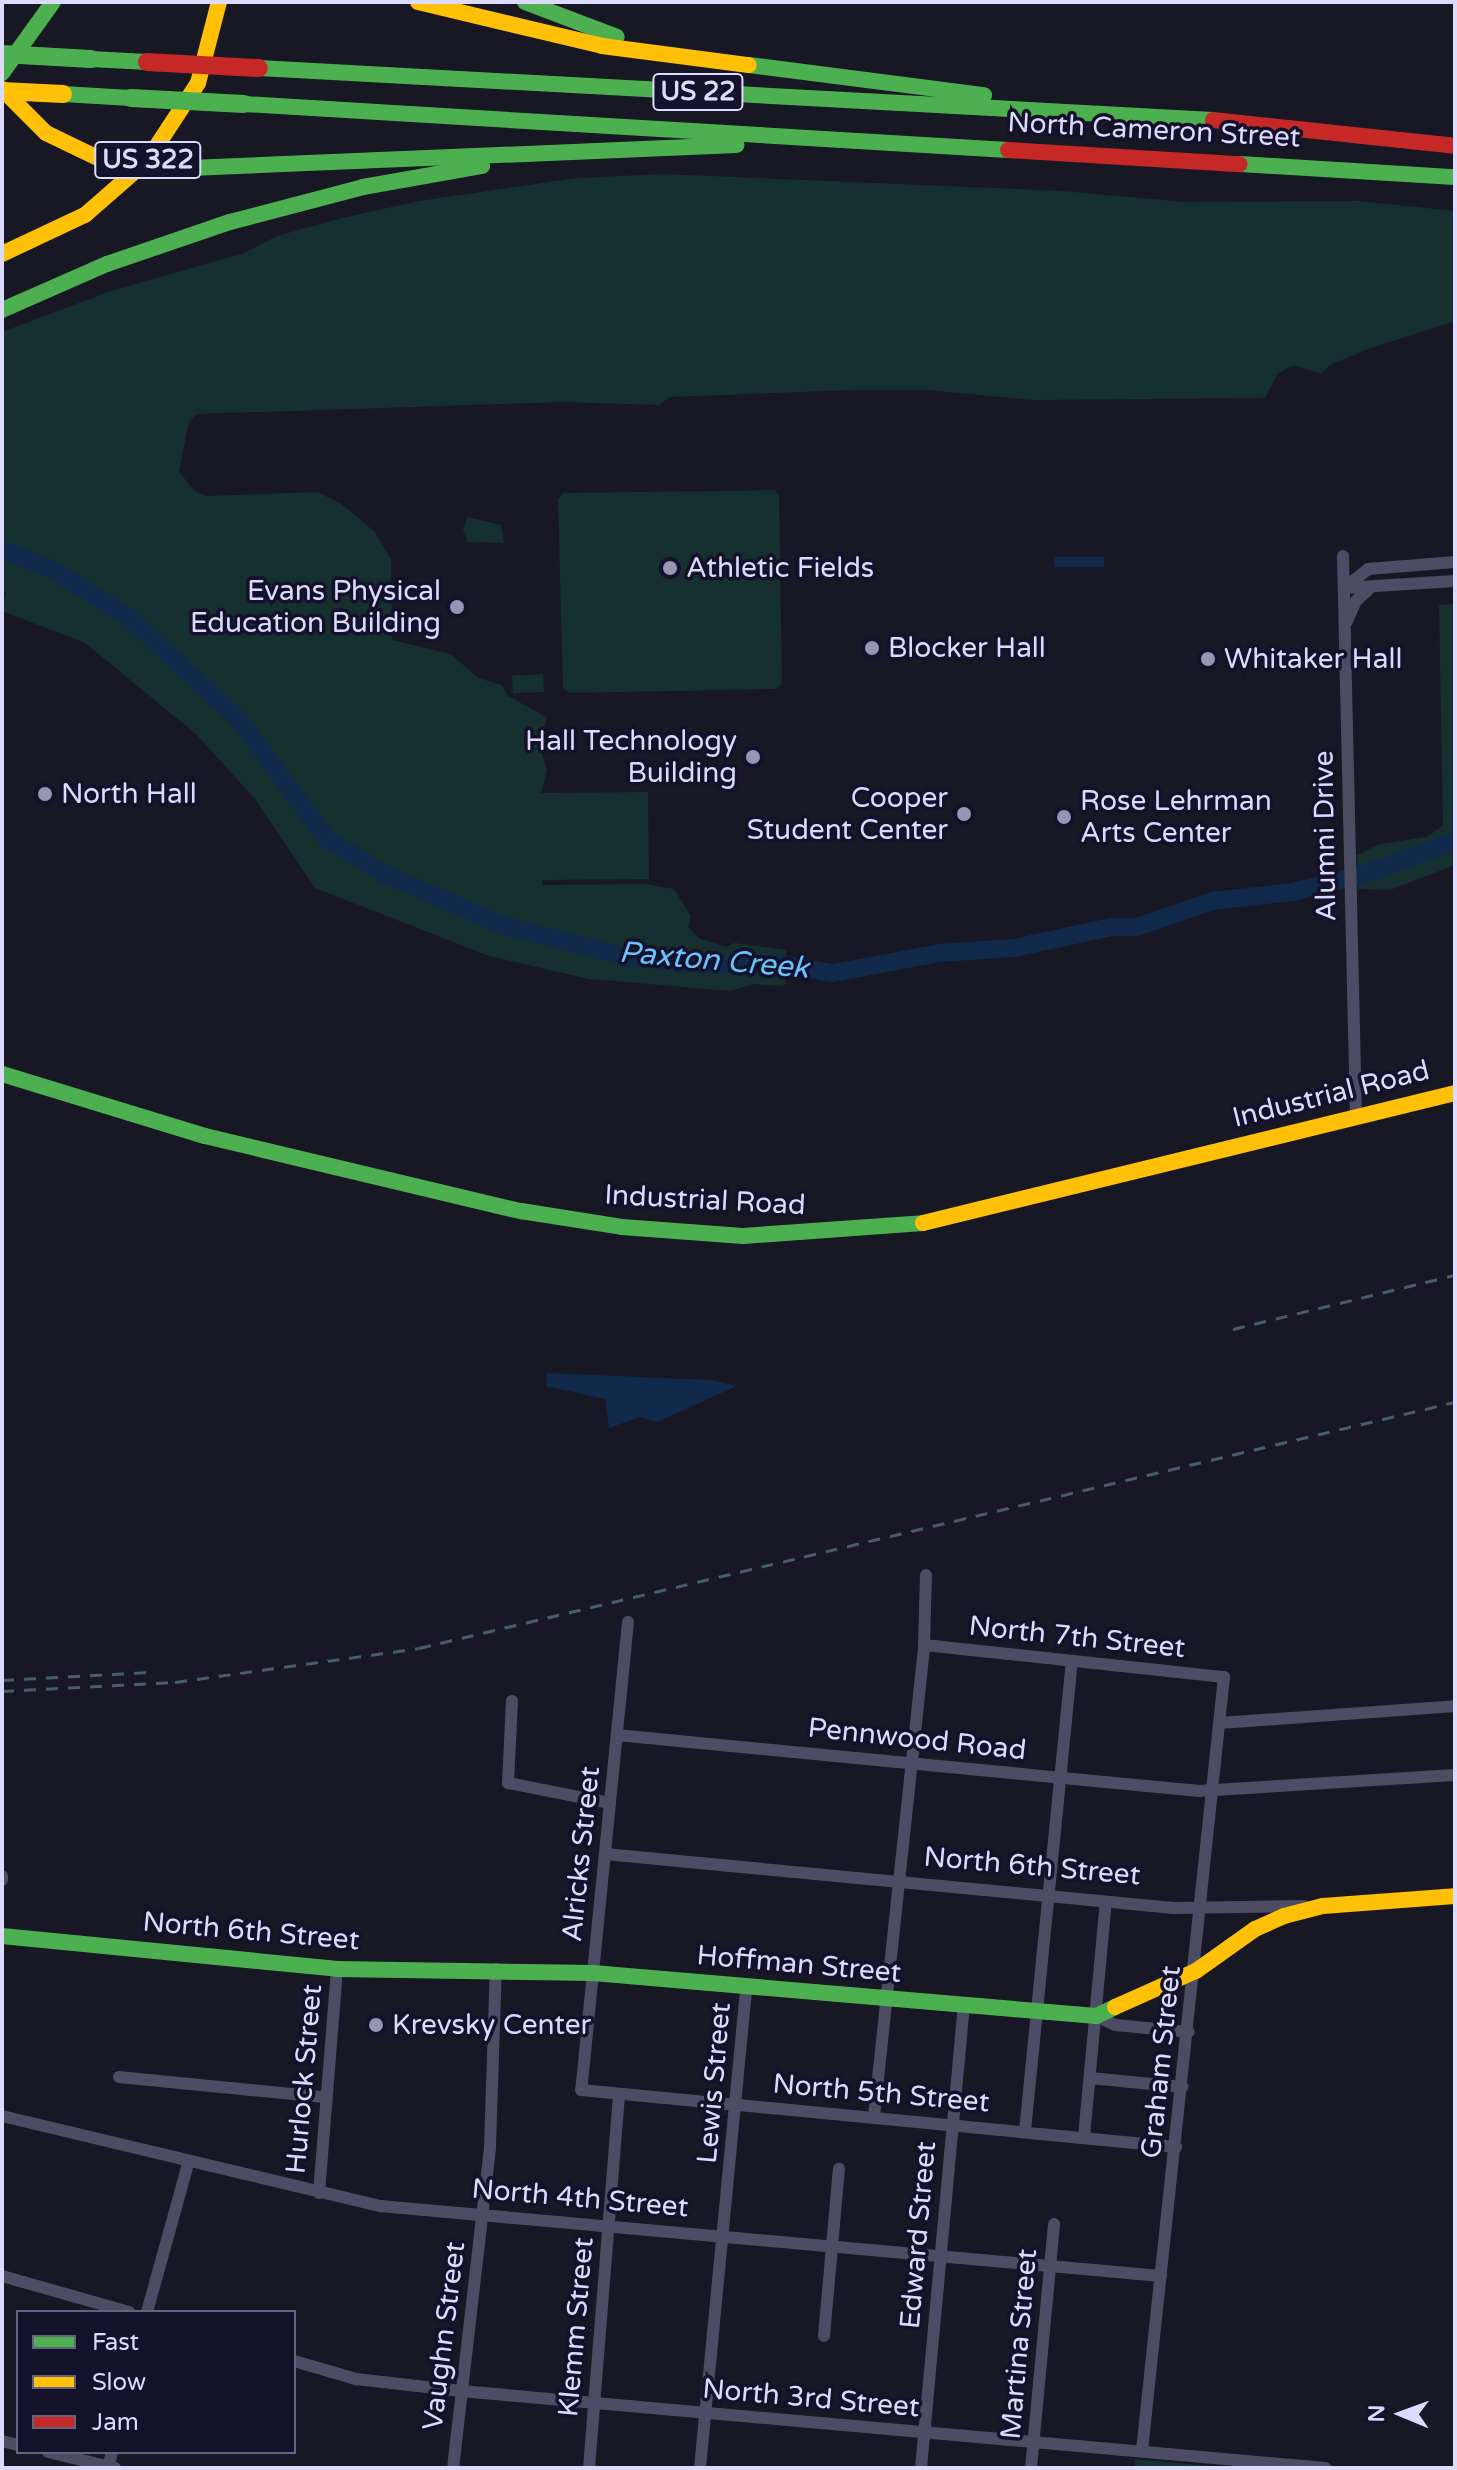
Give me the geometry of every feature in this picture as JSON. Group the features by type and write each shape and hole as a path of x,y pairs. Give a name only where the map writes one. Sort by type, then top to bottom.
{"main road":[{"path":"2,73 53,2"},
{"name":"US 322","path":"2,254 85,215 147,161 198,83 219,2"},
{"path":"418,2 546,36 699,59 1136,114"},
{"path":"525,2 611,35 699,59"},
{"name":"US 22","path":"2,54 1136,114"},
{"path":"2,90 25,116 70,147 106,162 145,169 850,143"},
{"name":"US 22","path":"2,90 850,143"},
{"name":"North Cameron Street","path":"1136,114 1455,146"},
{"name":"North Cameron Street","path":"850,143 1455,177"},
{"path":"2,310 144,250 314,198 459,169 590,151"},
{"name":"Industrial Road","path":"2,1074 205,1136 521,1211 622,1227 727,1235 796,1235 944,1222 1455,1093"},
{"name":"North 6th Street","path":"1323,1906 1455,1896"},
{"name":"Hoffman Street","path":"496,1969 593,1973 746,1989 1096,2016 1196,1971 1255,1929 1323,1906"},
{"name":"North 6th Street","path":"2,1936 337,1969 496,1969"}],"street":[{"name":"Alumni Drive","path":"1356,1116 1343,556 1368,569"},
{"path":"1344,588 1368,569 1455,562"},
{"path":"1344,588 1455,581"},
{"path":"1344,628 1356,601 1370,588"},
{"path":"874,2116 924,1645 926,1575"},
{"name":"Alricks Street","path":"581,2090 628,1622"},
{"name":"North 7th Street","path":"924,1645 1224,1677"},
{"path":"1025,2131 1072,1661"},
{"name":"Graham Street","path":"1142,2451 1196,1971 1224,1677"},
{"path":"512,1701 508,1783 610,1803"},
{"path":"1220,1723 1455,1706"},
{"name":"Pennwood Road","path":"617,1735 1213,1791 1455,1775"},
{"name":"North 6th Street","path":"605,1854 1202,1909 1323,1906"},
{"path":"1084,2137 1106,1902"},
{"name":"Hurlock Street","path":"319,2193 324,2097 337,1969"},
{"name":"Vaughn Street","path":"453,2468 483,2213 496,1969"},
{"name":"Lewis Street","path":"700,2468 746,1989"},
{"name":"Edward Street","path":"921,2468 964,2006"},
{"name":"Hoffman Street","path":"1096,2016 1128,2027 1189,2032"},
{"path":"119,2077 324,2097"},
{"path":"1090,2078 1183,2087"},
{"name":"North 5th Street","path":"581,2090 1176,2147"},
{"name":"Klemm Street","path":"589,2468 619,2094"},
{"name":"North 4th Street","path":"2,2116 380,2206 1161,2276"},
{"path":"148,2310 189,2161"},
{"path":"824,2336 839,2169"},
{"name":"Martina Street","path":"1031,2468 1054,2224"},
{"path":"2,2276 122,2310"},
{"name":"North 3rd Street","path":"296,2362 356,2379 461,2391 1326,2468"},
{"path":"56,2454 111,2467"}],"green space":[{"path":"663,174 1063,191 1185,202 1359,201 1455,211 1455,321 1368,349 1330,365 1321,374 1294,365 1278,373 1265,398 1032,400 927,390 853,390 670,397 659,405 563,402 197,414 189,421 179,471 194,491 206,496 317,492 340,503 375,532 391,560 392,640 451,654 478,678 502,685 508,696 546,717 542,754 547,770 541,793 648,792 649,879 542,880 542,885 644,884 674,889 691,916 688,927 699,938 726,947 735,943 786,950 786,984 781,986 753,984 730,991 589,979 489,956 315,888 255,799 196,734 85,643 2,611 6,592 2,591 2,332 111,291 244,253 277,236 342,218 419,201 576,178"},
{"name":"Athletic Fields","path":"774,490 779,495 782,683 776,689 569,693 563,688 558,499 564,493"},
{"path":"468,517 501,525 504,543 468,542 463,530"},
{"path":"1455,604 1455,865 1390,890 1358,889 1357,855 1380,844 1426,837 1443,826 1439,605"},
{"path":"543,674 544,692 513,694 512,676"},
{"path":"1135,2459 1232,2468 1135,2468"}],"water":[{"path":"1054,557 1104,557 1104,567 1054,567"},
{"path":"547,1373 711,1380 737,1386 657,1422 640,1417 609,1428 605,1399 546,1386"}],"waterway":[{"name":"Paxton Creek","path":"2,550 52,569 127,616 240,721 327,839 385,874 501,925 631,958 706,965 781,964 833,973 940,953 1014,948 1111,927 1137,927 1213,901 1292,892 1365,874 1455,841"}],"railway":[{"path":"1233,1329 1455,1275"},
{"path":"2,1691 175,1682 419,1648 1455,1402"},
{"path":"2,1680 150,1672"}],"traffic: fast":[{"path":"2,73 53,2"},
{"path":"525,2 617,37"},
{"path":"2,54 91,59"},
{"path":"91,59 147,62"},
{"path":"749,65 984,95"},
{"path":"259,68 1213,120"},
{"path":"63,94 131,98"},
{"path":"131,98 244,104"},
{"path":"244,104 1008,150"},
{"path":"191,168 737,145"},
{"path":"106,162 145,169 191,168"},
{"path":"1240,164 1455,177"},
{"path":"2,310 107,264 230,222 363,187 482,166"},
{"path":"2,1074 205,1136 521,1211 622,1227 743,1236 923,1223"},
{"path":"2,1936 337,1969 593,1973 1096,2016 1115,2007"}],"traffic: slow":[{"path":"2,254 85,215 147,161 198,83 219,2"},
{"path":"418,2 602,46 749,65"},
{"path":"2,89 46,133 106,162"},
{"path":"2,91 63,94"},
{"path":"923,1223 1455,1093"},
{"path":"1115,2007 1196,1971 1255,1929 1284,1916 1323,1906 1455,1896"}],"traffic: jam":[{"path":"147,62 259,68"},
{"path":"1213,120 1455,146"},
{"path":"1008,150 1240,164"}],"place":[{"name":"Athletic Fields","path":"670,568"},
{"name":"Evans Physical Education Building","path":"457,607"},
{"name":"Blocker Hall","path":"872,648"},
{"name":"Whitaker Hall","path":"1208,659"},
{"name":"Hall Technology Building","path":"753,757"},
{"name":"North Hall","path":"45,794"},
{"name":"Cooper Student Center","path":"964,814"},
{"name":"Rose Lehrman Arts Center","path":"1064,817"},
{"name":"Krevsky Center","path":"376,2025"}]}
